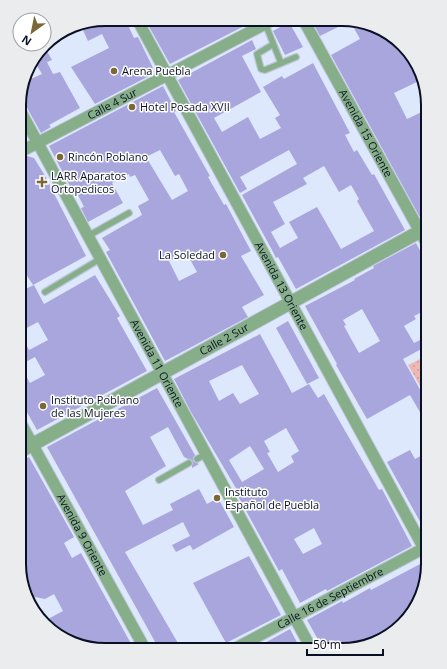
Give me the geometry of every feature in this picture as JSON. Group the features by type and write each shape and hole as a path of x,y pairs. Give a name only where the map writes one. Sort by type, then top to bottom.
{"street":[{"name":"Avenida 13 Oriente","path":"141,26 421,541"},
{"name":"Calle 4 Sur","path":"26,148 261,26"},
{"name":"Avenida 15 Oriente","path":"307,26 421,224"},
{"name":"Avenida 11 Oriente","path":"26,121 162,373 201,456 308,643"},
{"name":"Calle 2 Sur","path":"26,448 421,231"},
{"name":"Avenida 9 Oriente","path":"26,432 142,643"},
{"name":"Calle 16 de Septiembre","path":"245,643 294,616 421,552"}],"lane":[{"path":"268,26 272,45 281,63"},
{"path":"272,45 257,54 261,69 265,70 296,57"},
{"path":"88,236 129,213"},
{"path":"45,292 100,259"},
{"path":"159,480 189,463"}],"shaded area":[{"path":"421,358 421,388 408,365"}],"building":[{"name":"Arena Puebla","path":"105,26 128,26 134,38 138,37 153,68 150,70 151,75 95,104 71,67 109,48 102,34 88,41 83,30"},
{"path":"149,26 244,26 170,64"},
{"path":"282,26 291,26 303,47 285,55 273,31"},
{"path":"315,26 340,26 320,36"},
{"path":"354,27 372,32 390,42 405,57 415,75 417,82 394,93 407,119 421,112 421,219 331,55 360,39"},
{"path":"252,40 256,49 242,56 261,92 214,118 222,132 248,117 260,139 281,128 275,118 280,115 263,87 282,76 284,79 313,63 350,133 345,135 354,152 357,150 372,175 374,174 405,230 296,289 278,257 276,258 242,195 297,164 289,150 240,177 247,189 240,193 178,80","holes":["324,166 339,192 351,185 359,199 357,201 374,231 341,249 317,207 289,222 298,238 280,248 271,232 285,224 273,202 307,184 303,178"]},
{"path":"47,52 52,60 47,62 53,74 60,72 80,108 49,125 51,127 41,133 26,106 30,79 42,74 37,66 39,61"},
{"path":"163,86 176,111 174,112 210,176 208,177 224,205 226,204 251,251 241,256 264,295 242,307 248,317 165,361 106,252 110,250 102,238 142,215 138,206 149,200 135,175 130,177 129,174 112,183 123,203 88,222 81,208 84,207 76,191 73,192 49,146","holes":["160,150 175,176 179,174 188,191 172,200 146,157","186,252 197,272 179,281 169,261"]},
{"path":"26,157 34,158 44,174 86,256 33,285 26,274"},
{"path":"416,243 421,252 421,312 414,316 416,319 404,326 414,343 420,340 421,349 403,359 421,391 421,414 410,395 367,419 336,365 337,364 305,306 355,280 354,279 374,268 373,266","holes":["362,309 380,341 359,353 344,326 346,325 343,320"]},
{"path":"95,275 120,316 117,318 147,371 37,430 26,410 26,376 30,383 45,375 35,357 26,362 26,345 29,350 48,340 38,322 26,328 26,289 34,285 44,304"},
{"path":"288,321 319,378 307,384 276,328"},
{"path":"260,334 292,393 309,384 318,398 324,394 379,490 382,489 412,546 327,591 326,589 300,603 282,569 279,571 238,496 240,495 191,412 174,379","holes":["242,365 259,394 240,404 233,393 219,401 209,381","286,428 299,451 291,456 294,462 278,472 267,453 270,452 264,441","250,446 264,469 242,482 229,460","314,528 322,544 303,554 294,539"]},
{"path":"157,388 195,455 193,461 199,464 192,468 192,461 184,457 168,427 150,437 166,466 125,491 143,525 173,510 170,504 199,489 207,504 218,498 234,527 193,550 190,545 176,552 172,545 190,536 183,522 125,552 178,643 156,643 47,447"},
{"path":"410,450 415,459 421,456 421,523 387,462"},
{"path":"29,457 74,537 64,543 72,558 81,553 131,643 95,642 75,637 57,627 48,619 63,611 54,594 45,599 33,597 30,589 26,564 26,458"},
{"path":"249,556 281,615 226,643 193,583"},
{"path":"421,564 417,589 413,599 408,608 390,627 367,639 342,643 320,643 307,620 342,601 343,603 370,588 371,590"},
{"path":"290,629 297,643 265,643"}],"place":[{"name":"Arena Puebla","path":"114,71"},
{"name":"Hotel Posada XVII","path":"132,107"},
{"name":"Rincón Poblano","path":"60,157"},
{"name":"LARR Aparatos Ortopedicos","path":"42,182"},
{"name":"La Soledad","path":"223,255"},
{"name":"Instituto Poblano de las Mujeres","path":"43,406"},
{"name":"Instituto Español de Puebla","path":"217,498"}]}
